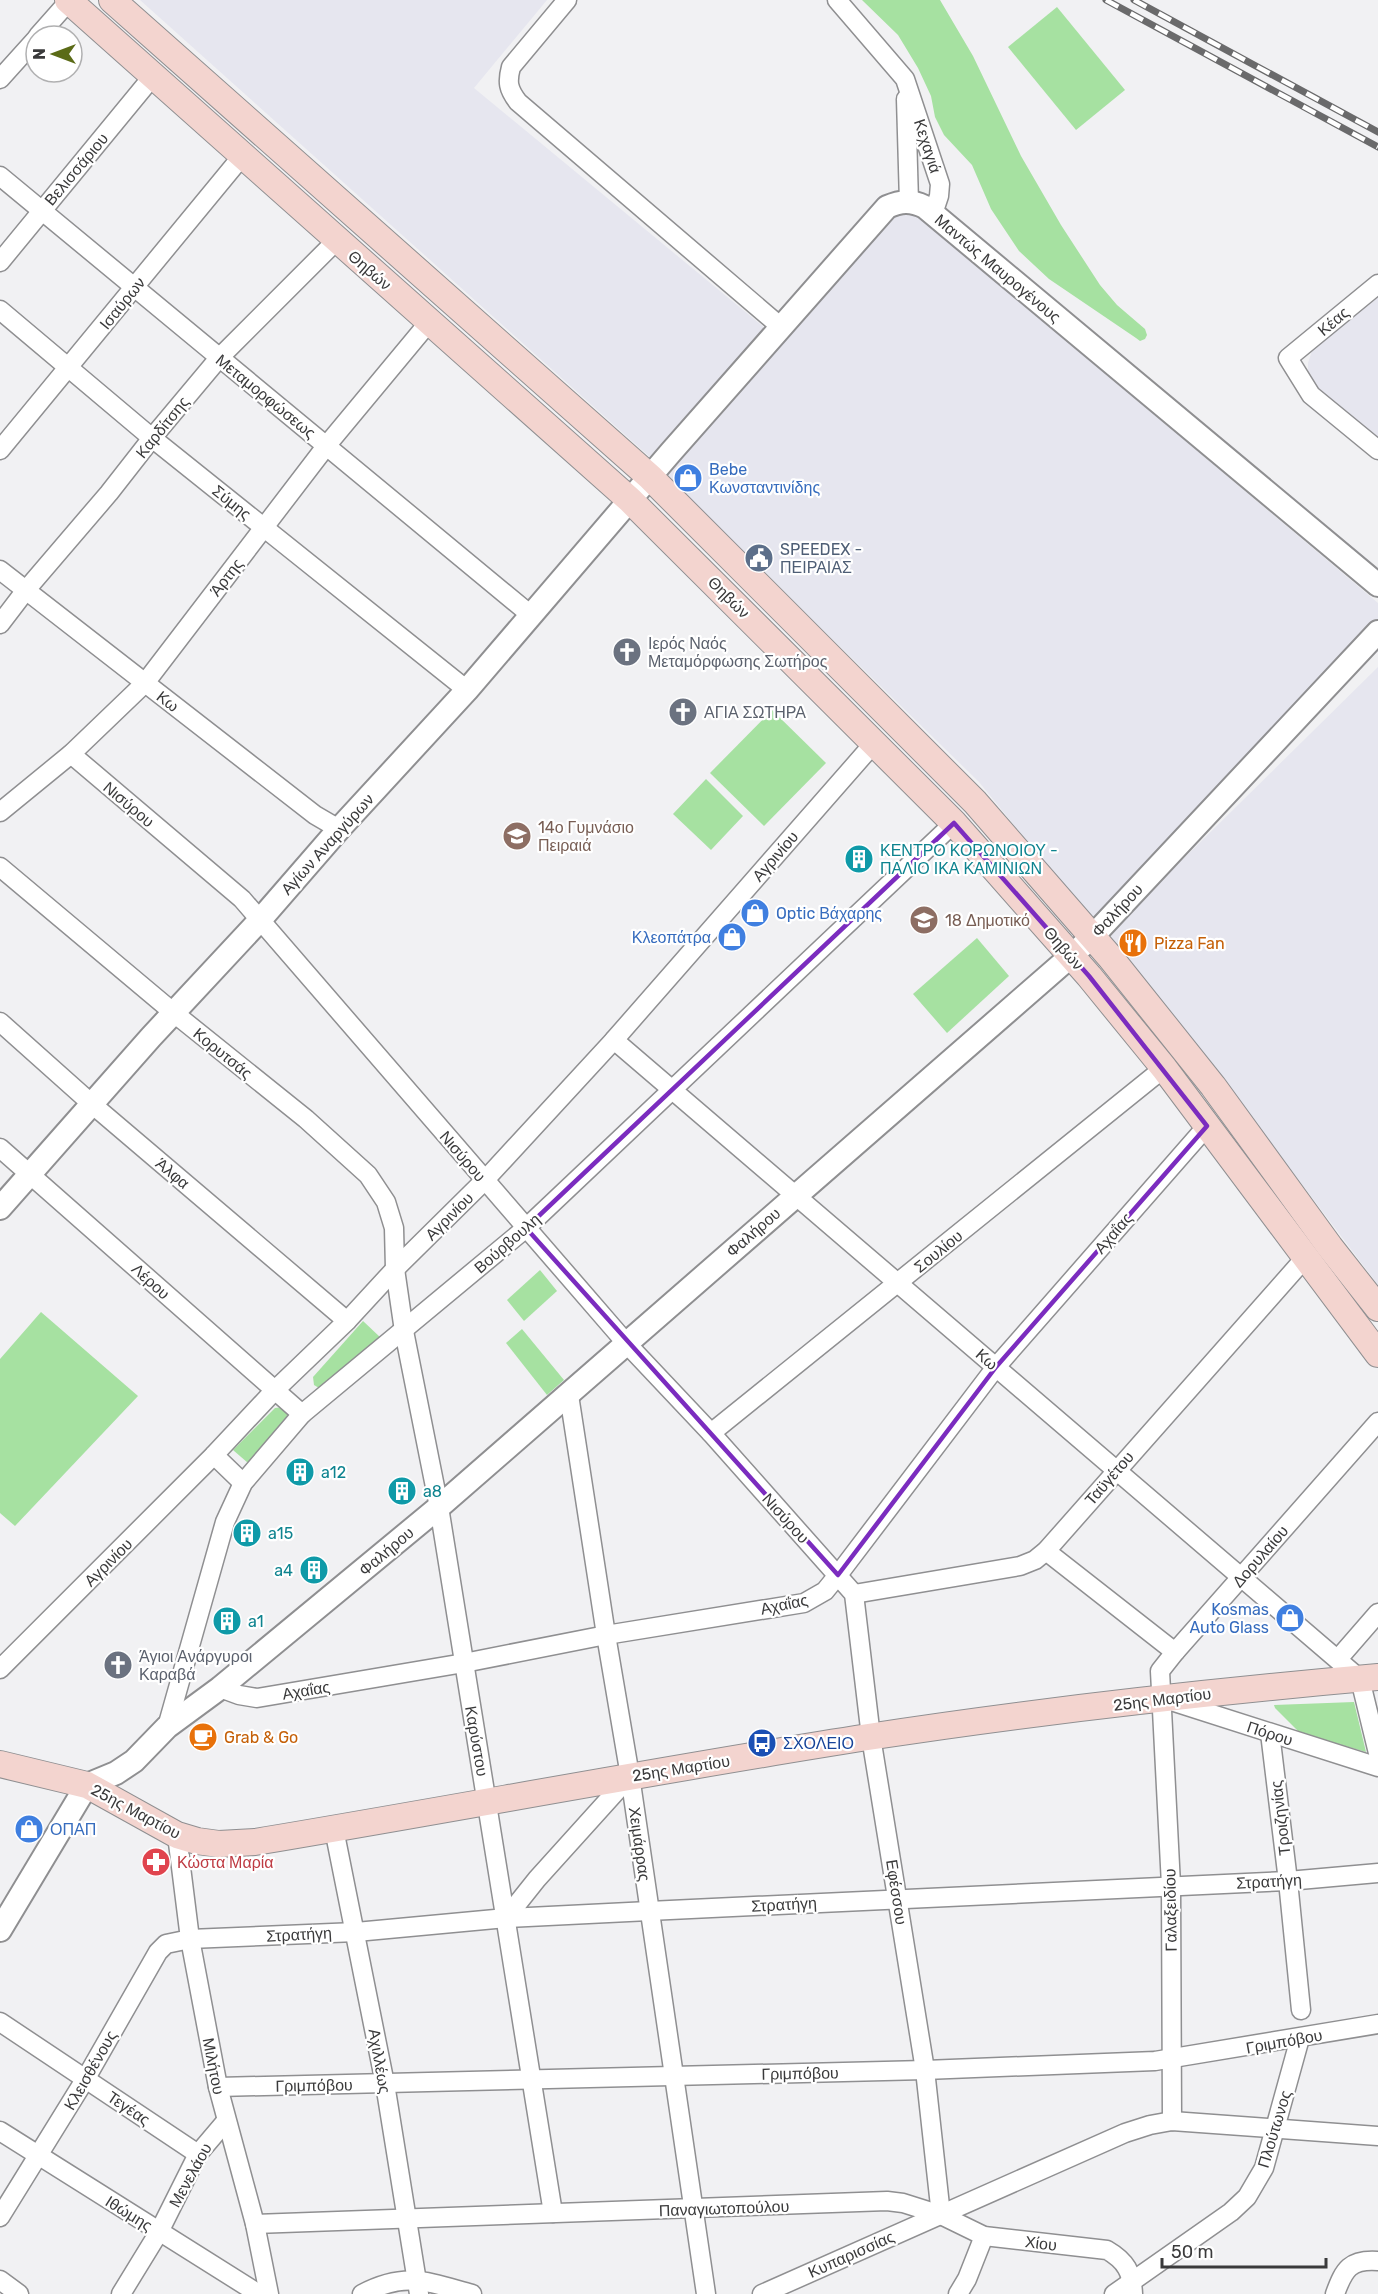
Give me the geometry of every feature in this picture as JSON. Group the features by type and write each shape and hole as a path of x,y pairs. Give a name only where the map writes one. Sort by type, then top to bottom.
{"main road":[{"name":"Θηβών","path":"112,0 650,477 975,802 1092,937 1213,1086 1378,1308"},
{"name":"Θηβών","path":"69,1 336,241 430,321 630,500 954,823 1071,956 1164,1068 1378,1354"},
{"name":"25ης Μαρτίου","path":"0,1764 87,1785 177,1835 219,1844 255,1842 630,1776 871,1737 1161,1698 1369,1678"}],"street":[{"path":"567,0 511,67 508,79 510,93 780,327"},
{"name":"Κεχαγιά","path":"837,0 905,79 939,184 939,196 933,214"},
{"path":"49,24 69,1"},
{"path":"0,79 24,52"},
{"name":"Βελισσάριου","path":"0,262 153,76"},
{"name":"Κεχαγιά","path":"905,79 909,202"},
{"name":"Ισαύρων","path":"0,450 243,155"},
{"name":"Μεταμορφώσεως","path":"0,176 532,616"},
{"path":"650,477 887,207 895,203 909,202"},
{"name":"Μαντώς Μαυρογένους","path":"909,202 925,207 1378,585"},
{"name":"Καρδίτσης","path":"0,624 219,358 336,241"},
{"name":"Κέας","path":"1378,284 1288,358 1311,394 1378,450"},
{"name":"Σύμης","path":"0,310 152,438 467,690"},
{"name":"Άρτης","path":"0,812 71,754 145,683 327,445 430,321"},
{"name":"Αγίων Αναργύρων","path":"0,1208 339,829 467,690 650,477"},
{"name":"Κω","path":"0,570 315,815 339,829"},
{"name":"Φαλήρου","path":"87,1785 116,1773 134,1761 167,1727 220,1688 439,1507 1071,956 1092,937 1378,632"},
{"name":"Αγρινίου","path":"0,1669 484,1181 614,1040 875,742"},
{"name":"Νισύρου","path":"71,754 242,899 627,1344 711,1433 838,1575"},
{"name":"Βούρβουλη","path":"167,1727 225,1522 243,1483 302,1414 526,1228 954,823"},
{"name":"Κορυτσάς","path":"0,867 174,1013 306,1119 368,1174 386,1202 394,1228 395,1269"},
{"name":"Άλφα","path":"0,1022 93,1105 347,1321"},
{"name":"Κω","path":"614,1040 1338,1659 1369,1678"},
{"name":"Σουλίου","path":"711,1433 1164,1068"},
{"name":"Αχαΐας","path":"220,1688 239,1695 257,1698 464,1663 606,1635 804,1603 825,1591 996,1367 1207,1125"},
{"name":"Λέρου","path":"0,1148 302,1414"},
{"name":"Ταϋγέτου","path":"854,1594 1020,1566 1035,1560 1046,1551 1305,1258"},
{"name":"Καρύστου","path":"395,1269 404,1330 439,1507 553,2213"},
{"name":"Χειμάρρας","path":"569,1395 630,1776 706,2294"},
{"name":"Δορυλαίου","path":"1161,1698 1160,1671 1378,1422"},
{"path":"214,1455 243,1483"},
{"path":"1046,1551 1175,1652"},
{"path":"838,1575 854,1594"},
{"name":"Εφέσσου","path":"854,1594 871,1737 925,2070 941,2215"},
{"path":"1338,1659 1378,1613"},
{"path":"1369,1678 1378,1753"},
{"name":"Πόρου","path":"1161,1698 1378,1767"},
{"name":"Γαλαξειδίου","path":"1161,1698 1171,1885 1172,2121"},
{"name":"Τροιζηνίας","path":"1270,1732 1301,2010"},
{"path":"506,1918 537,1879 630,1776"},
{"path":"0,1930 87,1785"},
{"name":"Αχιλλέως","path":"334,1829 385,2084 417,2287"},
{"name":"Μιλήτου","path":"177,1835 190,1939 218,2087 255,2224 269,2294"},
{"name":"Στρατήγη","path":"190,1939 356,1932 506,1918 1288,1881 1378,1873"},
{"name":"Κλεισθένους","path":"0,2217 86,2078 158,1952 166,1944 190,1939"},
{"name":"Τεγέας","path":"0,2022 198,2154"},
{"name":"Γριμπόβου","path":"218,2087 925,2070 1171,2060 1378,2024"},
{"name":"Πλούτωνος","path":"1114,2294 1133,2287 1231,2212 1247,2197 1264,2168 1300,2038"},
{"name":"Μενελάου","path":"121,2294 159,2232 198,2154 226,2121"},
{"path":"941,2215 1125,2133 1172,2121 1378,2136"},
{"name":"Ιθώμης","path":"0,2131 259,2294"},
{"name":"Παναγιωτοπούλου","path":"255,2224 693,2210 887,2201 903,2203 941,2215"},
{"name":"Χίου","path":"941,2215 984,2236 1107,2250 1119,2257 1127,2267 1133,2287"},
{"name":"Κυπαρισσίας","path":"762,2294 941,2215"},
{"path":"958,2294 967,2279 984,2236"},
{"path":"1335,2294 1348,2268 1362,2260 1378,2261"},
{"path":"0,2280 19,2294"},
{"path":"362,2294 380,2285 472,2294"}],"highlighted area":[{"path":"954,823 1089,976 1207,1126 996,1367 838,1575 526,1228"}],"shaded area":[{"path":"140,0 547,0 474,88 766,329 652,459"},
{"path":"911,210 1378,603 1378,629 1092,921 979,782 664,475 896,212"},
{"path":"1378,297 1378,438 1311,383 1308,363 1312,351"},
{"path":"1378,667 1378,1285 1233,1093 1105,936"}],"green space":[{"path":"862,0 940,0 973,56 1021,156 1061,225 1100,285 1117,305 1145,329 1147,335 1145,339 1140,341 1049,279 1019,251 991,209 972,165 944,135 935,117 931,96 918,68 898,35"},
{"path":"1057,7 1125,90 1076,130 1008,47"},
{"path":"772,710 826,763 764,826 710,773"},
{"path":"706,779 743,816 711,850 673,814"},
{"path":"977,938 1009,976 947,1033 913,994"},
{"path":"540,1270 557,1291 524,1321 507,1300"},
{"path":"41,1312 138,1396 15,1526 0,1513 0,1359"},
{"path":"363,1321 381,1338 319,1388 314,1385 313,1377"},
{"path":"522,1329 564,1380 547,1395 506,1343"},
{"path":"275,1408 288,1409 287,1417 248,1463 233,1450"},
{"path":"1354,1702 1366,1752 1300,1733 1274,1705"}],"railway":[{"path":"1106,0 1378,147"},
{"path":"1134,0 1378,132"}],"place":[{"name":"Bebe Κωνσταντινίδης","path":"688,478"},
{"name":"SPEEDEX - ΠΕΙΡΑΙΑΣ","path":"759,558"},
{"name":"Ιερός Ναός Μεταμόρφωσης Σωτήρος","path":"627,652"},
{"name":"ΑΓΙΑ ΣΩΤΗΡΑ","path":"683,712"},
{"name":"14ο Γυμνάσιο Πειραιά","path":"517,836"},
{"name":"ΚΕΝΤΡΟ ΚΟΡΩΝΟΙΟΥ - ΠΑΛΙΟ ΙΚΑ ΚΑΜΙΝΙΩΝ","path":"859,859"},
{"name":"Optic Βάχαρης","path":"755,913"},
{"name":"18 Δημοτικό","path":"924,920"},
{"name":"Κλεοπάτρα","path":"732,937"},
{"name":"Pizza Fan","path":"1133,943"},
{"name":"a12","path":"300,1472"},
{"name":"a8","path":"402,1491"},
{"name":"a15","path":"247,1533"},
{"name":"a4","path":"314,1570"},
{"name":"Kosmas Auto Glass","path":"1290,1618"},
{"name":"a1","path":"227,1621"},
{"name":"Άγιοι Ανάργυροι Καραβά","path":"118,1665"},
{"name":"Grab & Go","path":"203,1737"},
{"name":"ΣΧΟΛΕΙΟ","path":"762,1743"},
{"name":"ΟΠΑΠ","path":"29,1829"},
{"name":"Κώστα Μαρία","path":"156,1862"}]}
